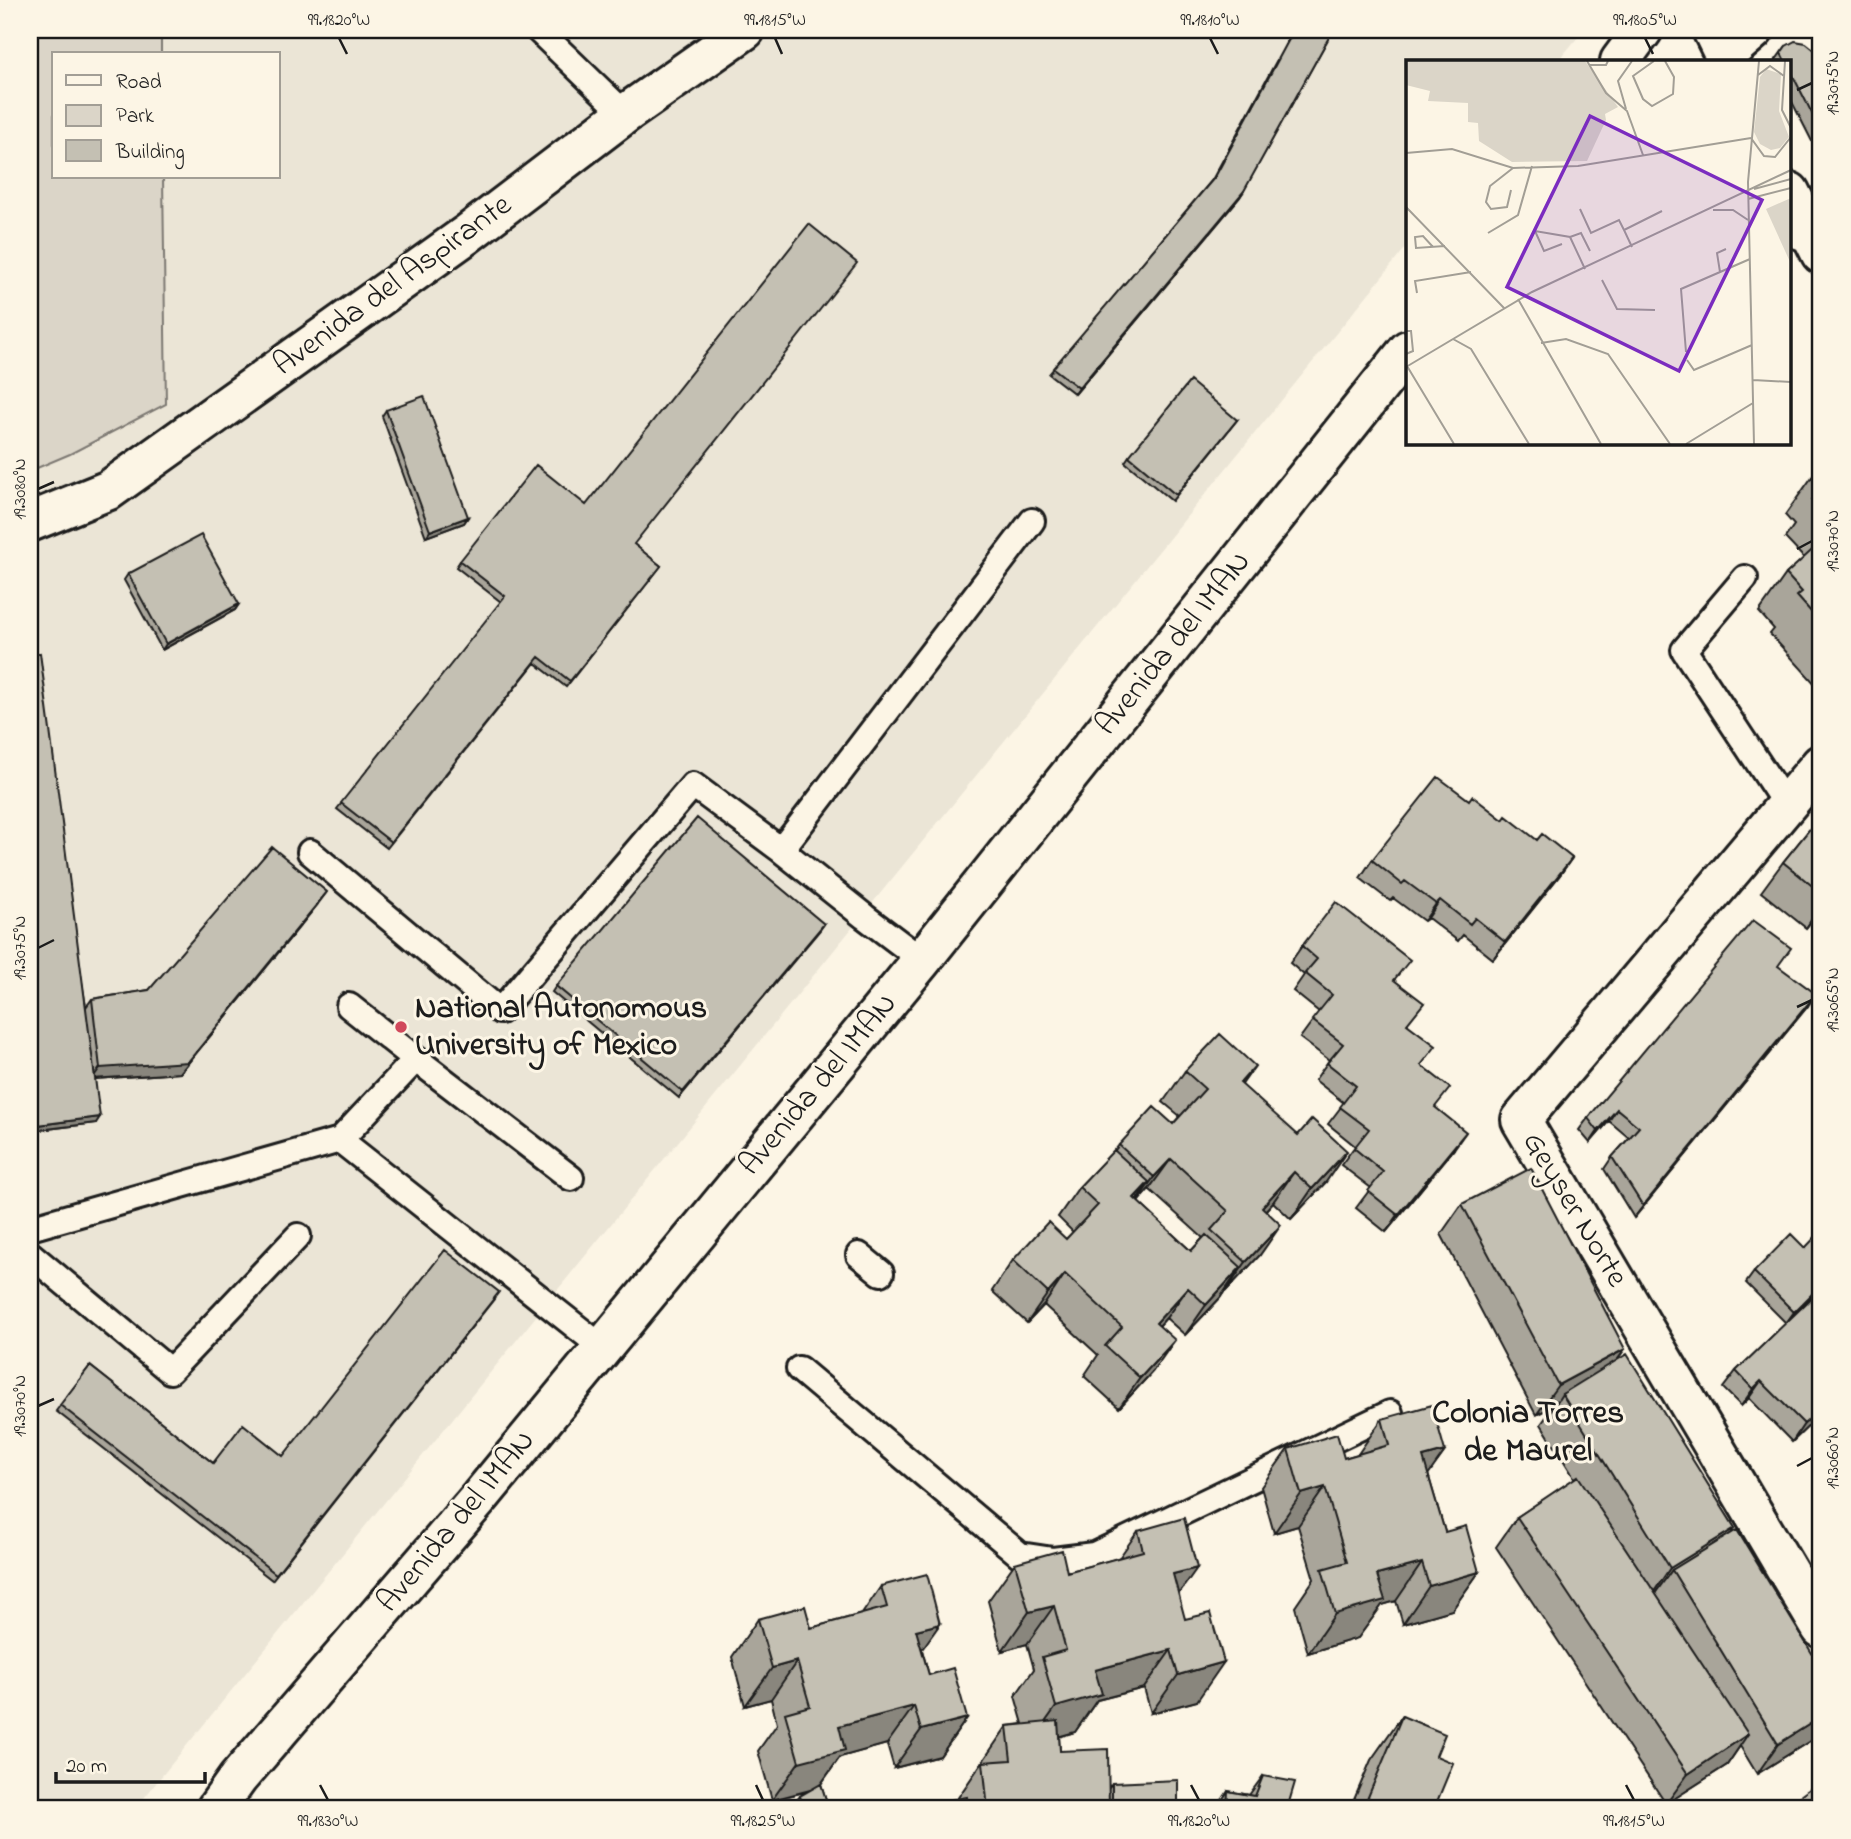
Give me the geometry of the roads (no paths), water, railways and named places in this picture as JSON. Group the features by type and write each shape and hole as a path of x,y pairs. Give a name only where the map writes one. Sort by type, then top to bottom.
{"street":[{"name":"Avenida del Aspirante","path":"30,522 109,490 466,235 625,114 746,30"},
{"path":"1621,60 1643,30"},
{"path":"1721,49 1754,30"},
{"path":"1792,197 1807,238"},
{"name":"Avenida del IMAN","path":"216,1809 238,1779 480,1497 922,960 1406,353"},
{"name":"Geyser Norte","path":"1821,764 1521,1120 1821,1628"}],"lane":[{"path":"538,30 625,114"},
{"path":"781,850 1032,521"},
{"path":"1745,578 1684,650 1786,805"},
{"path":"310,852 500,1011 693,785 922,960"},
{"path":"349,1006 571,1178"},
{"path":"30,1228 340,1140 416,1059"},
{"path":"340,1140 603,1348"},
{"path":"30,1254 170,1371 298,1236"},
{"path":"859,1255 881,1273"},
{"path":"799,1369 1020,1555 1053,1560 1094,1555 1390,1413"}],"place":[{"name":"National Autonomous University of Mexico","path":"401,1027"}],"district":[{"name":"Colonia Torres de Maurel","path":"1528,1433"}]}
